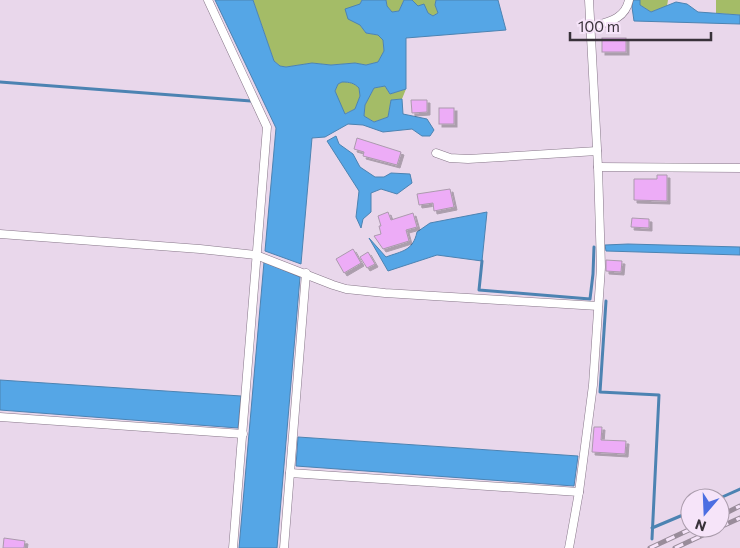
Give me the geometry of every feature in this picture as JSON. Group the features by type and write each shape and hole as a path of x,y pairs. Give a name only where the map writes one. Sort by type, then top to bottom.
{"street":[{"path":"208,0 268,127 233,548"},
{"path":"569,548 579,492 593,384 601,267 589,0"},
{"path":"590,28 618,18 628,7 629,0"},
{"path":"436,153 450,158 468,159 597,151"},
{"path":"598,167 740,168"},
{"path":"0,234 256,255 346,289 598,306"},
{"path":"284,548 306,273"},
{"path":"0,417 243,434"},
{"path":"290,473 579,492"}],"green space":[{"path":"253,0 362,0 360,4 360,25 366,33 378,35 383,40 384,51 378,62 366,65 355,63 331,65 312,63 286,67 280,66 274,61"},
{"path":"386,0 404,0 399,11 392,12 387,6"},
{"path":"412,0 436,0 435,5 438,13 433,16 428,13 425,7 418,6"},
{"path":"640,0 668,0 667,6 651,12 640,5"},
{"path":"716,0 740,0 740,15 716,13"},
{"path":"342,82 352,83 357,86 360,96 355,109 344,114 335,91 338,84"},
{"path":"385,86 390,94 406,89 402,99 391,100 388,117 374,122 364,116 365,105 374,88"}],"water":[{"path":"215,0 253,0 274,61 280,66 286,67 312,63 331,65 355,63 366,65 378,62 384,51 383,40 378,35 366,33 360,25 348,19 345,9 360,4 362,0 386,0 387,6 392,12 399,11 404,0 412,0 418,6 424,4 428,13 433,16 438,13 435,5 436,0 498,0 506,30 406,38 406,89 390,94 385,86 374,88 365,105 364,116 374,122 388,117 391,100 402,99 403,114 427,119 434,130 430,136 422,136 412,129 383,132 363,125 348,124 325,137 312,138 301,264 265,251 276,128","holes":["342,82 352,83 357,86 360,96 355,109 345,114 335,91 338,84"]},
{"path":"633,0 640,0 640,5 651,12 676,2 687,4 698,12 740,15 740,24 634,21"},
{"path":"336,136 339,144 353,154 360,167 375,177 384,177 391,173 410,174 412,183 397,194 381,189 371,193 371,212 363,219 361,228 356,217 359,191 327,141"},
{"path":"487,212 482,261 437,255 388,271 369,238 386,257 410,247 417,232 430,223"},
{"path":"605,245 740,247 740,255 606,251"},
{"path":"264,262 300,277 277,548 239,548"},
{"path":"0,380 241,396 238,428 0,410"},
{"path":"298,437 578,456 574,486 296,466"}],"building":[{"path":"602,38 626,38 626,52 602,52"},
{"path":"411,100 427,100 427,112 412,113"},
{"path":"439,108 454,108 454,124 439,124"},
{"path":"357,138 401,152 397,165 363,156 364,152 354,149"},
{"path":"657,175 667,175 667,201 634,200 634,179 657,179"},
{"path":"450,189 454,207 434,211 433,203 419,205 417,194"},
{"path":"388,212 391,220 413,213 417,227 406,230 409,241 383,249 374,236 381,234 378,216"},
{"path":"632,218 649,219 649,228 631,227"},
{"path":"353,249 361,263 344,273 336,259"},
{"path":"368,252 375,264 367,268 360,257"},
{"path":"606,260 622,261 621,272 606,271"},
{"path":"594,427 602,427 601,440 626,441 625,454 592,452"},
{"path":"4,538 25,541 24,548 3,548"}],"waterway":[{"path":"0,82 251,101"},
{"path":"482,261 479,290 590,299 594,247"},
{"path":"606,301 600,392 659,395 652,539"},
{"path":"730,494 740,489"},
{"path":"652,528 680,516"}],"railway":[{"path":"730,511 740,506"},
{"path":"730,522 740,518"},
{"path":"650,548 680,534"},
{"path":"675,548 696,538"}]}
